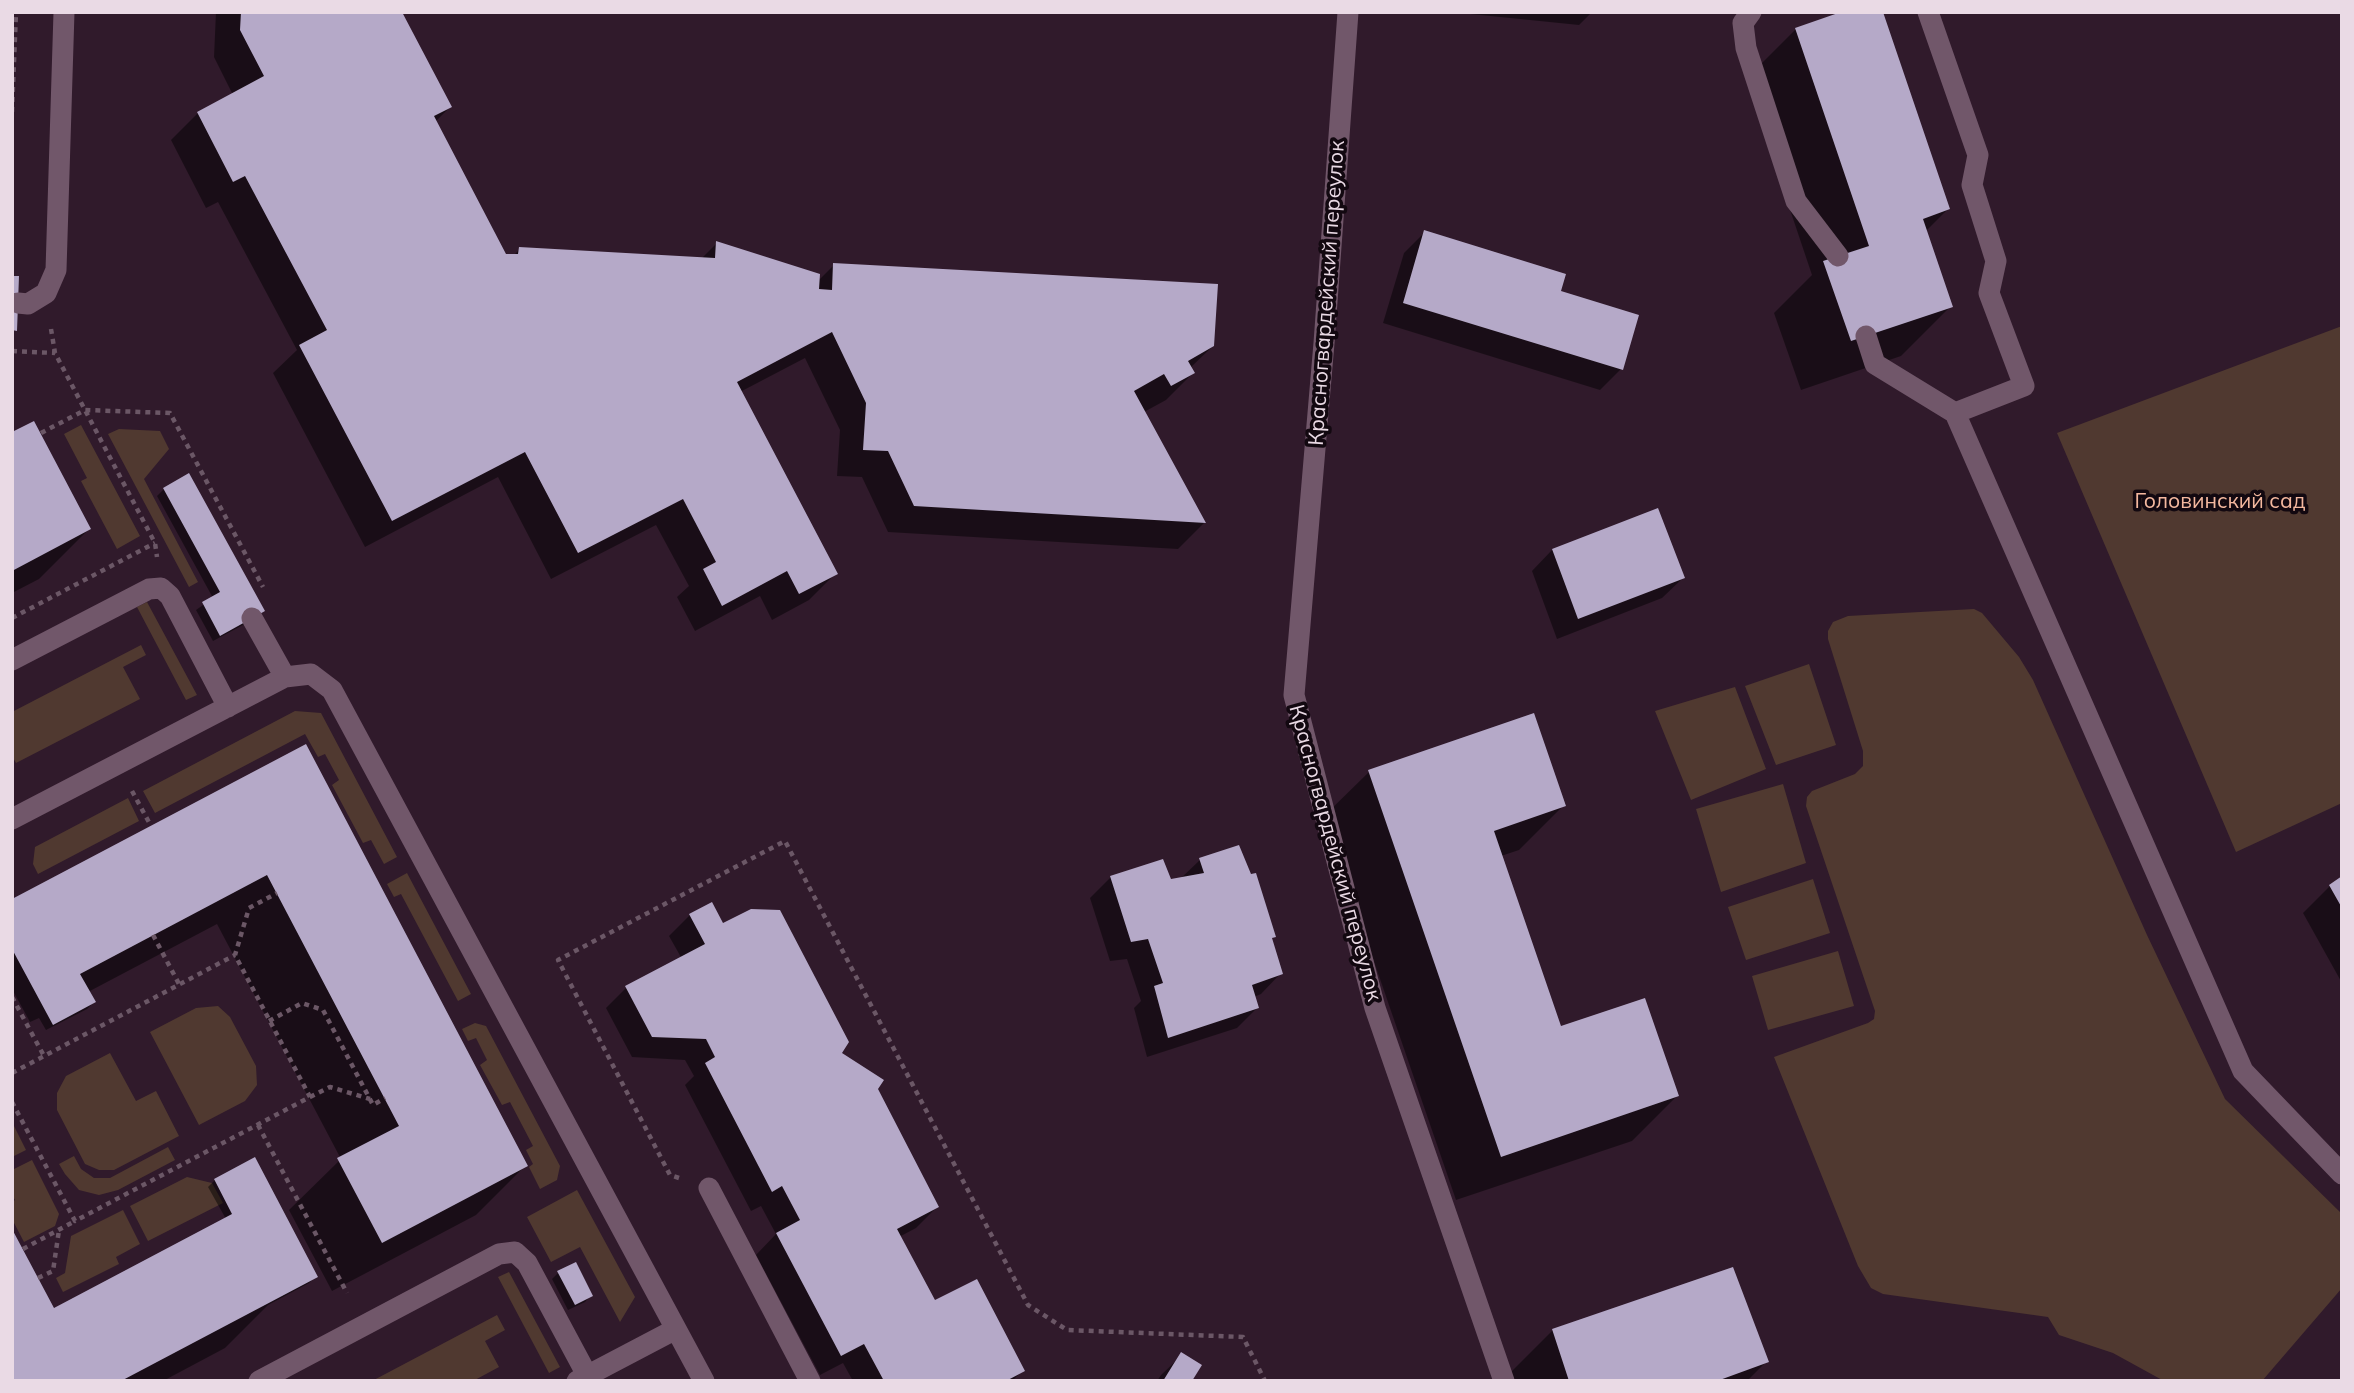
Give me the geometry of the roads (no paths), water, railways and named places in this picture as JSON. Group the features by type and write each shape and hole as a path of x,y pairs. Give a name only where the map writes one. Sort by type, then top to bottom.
{"street":[{"path":"18,303 28,304 46,293 55,270 64,12"},
{"name":"Красногвардейский переулок","path":"1348,12 1323,356 1294,695 1374,1008 1504,1381"},
{"path":"1751,12 1744,23 1746,48 1796,201 1838,256"},
{"path":"1928,12 1978,155 1972,185 1996,261 1989,293 2024,386 1955,413"},
{"path":"1866,337 1875,364 1955,413 2243,1071 2342,1174"},
{"path":"12,660 149,589 161,588 170,596 228,707"},
{"path":"252,618 285,677"},
{"path":"12,819 285,677 311,674 332,690 704,1381"},
{"path":"709,1188 810,1381"},
{"path":"260,1381 499,1254 515,1252 527,1263 582,1378 676,1329"}],"park label":[{"name":"Головинский сад","path":"2220,502"}]}
